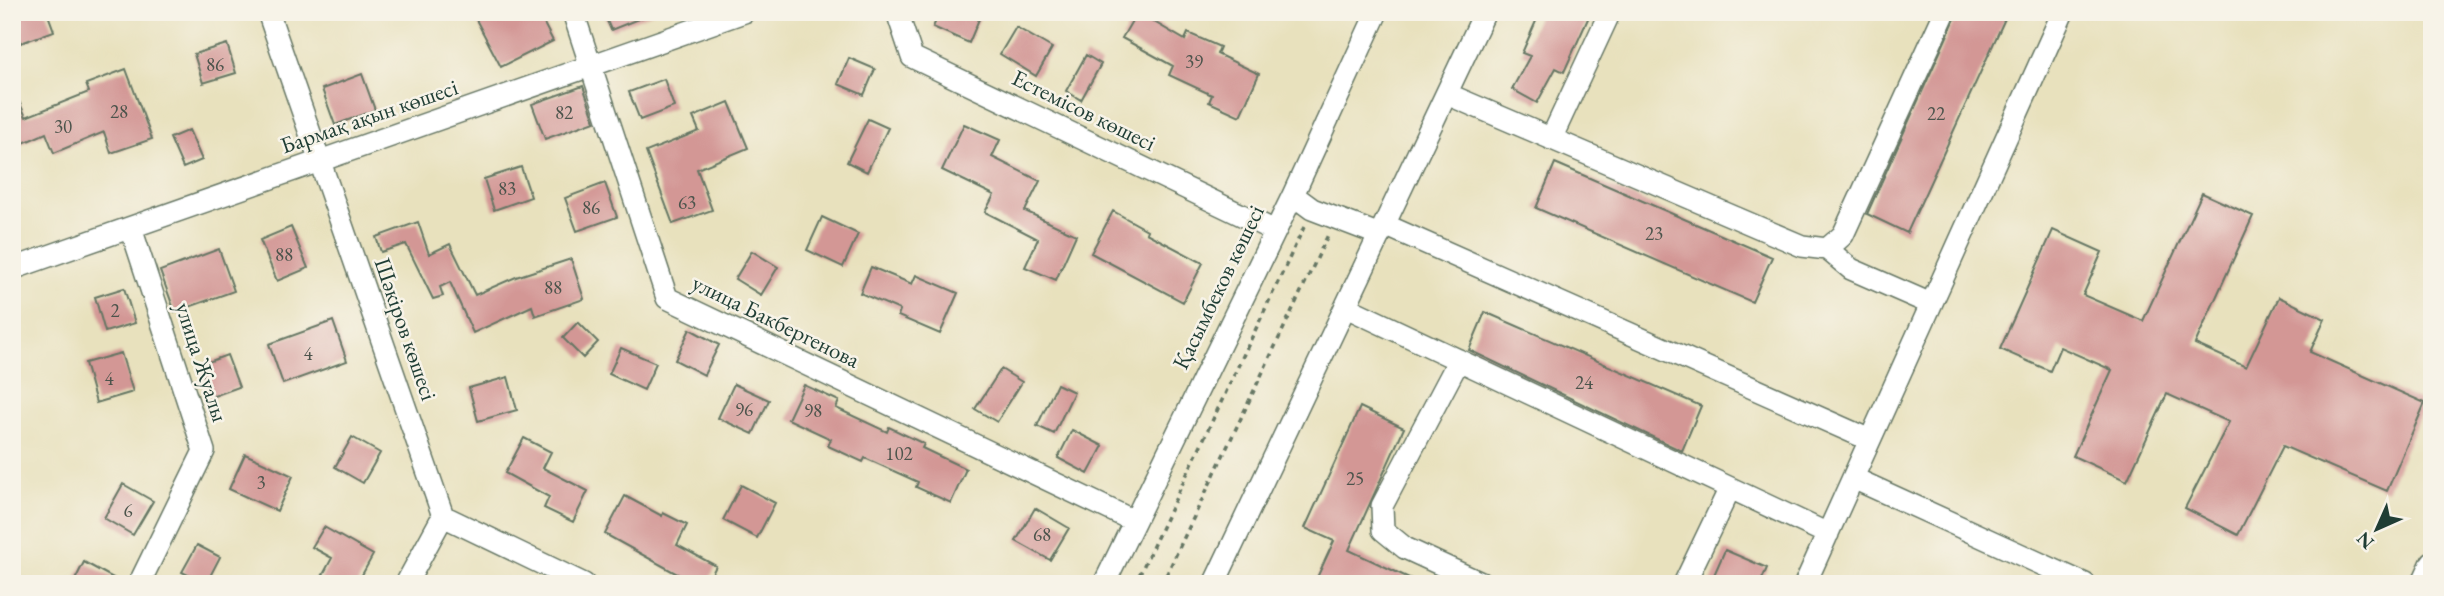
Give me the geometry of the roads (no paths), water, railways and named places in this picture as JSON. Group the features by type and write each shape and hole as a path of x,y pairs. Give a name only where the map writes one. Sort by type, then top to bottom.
{"street":[{"name":"Шәкіров көшесі","path":"268,12 443,516"},
{"name":"улица Бакбергенова","path":"573,12 667,298 1134,521"},
{"name":"Бармақ ақын көшесі","path":"12,269 744,12"},
{"name":"Естемісов көшесі","path":"897,12 912,57 1275,231"},
{"name":"Қасымбеков көшесі","path":"1104,584 1293,195 1377,12"},
{"path":"1214,584 1485,12"},
{"path":"1551,139 1610,12"},
{"path":"1827,249 1843,235 1945,12"},
{"path":"1814,581 1828,534 2063,12"},
{"path":"1447,94 1802,246 1827,249 1851,269 1931,304"},
{"path":"1293,195 1312,209 1335,218 1383,230 1870,440"},
{"name":"улица Жуалы","path":"131,228 204,451 139,584"},
{"path":"1346,307 1828,534"},
{"path":"1459,360 1382,506 1383,530 1405,548 1471,581"},
{"path":"1853,478 2085,584"},
{"path":"1684,584 1730,488"},
{"path":"406,584 443,516 584,584"},
{"path":"2422,584 2432,562"}]}
